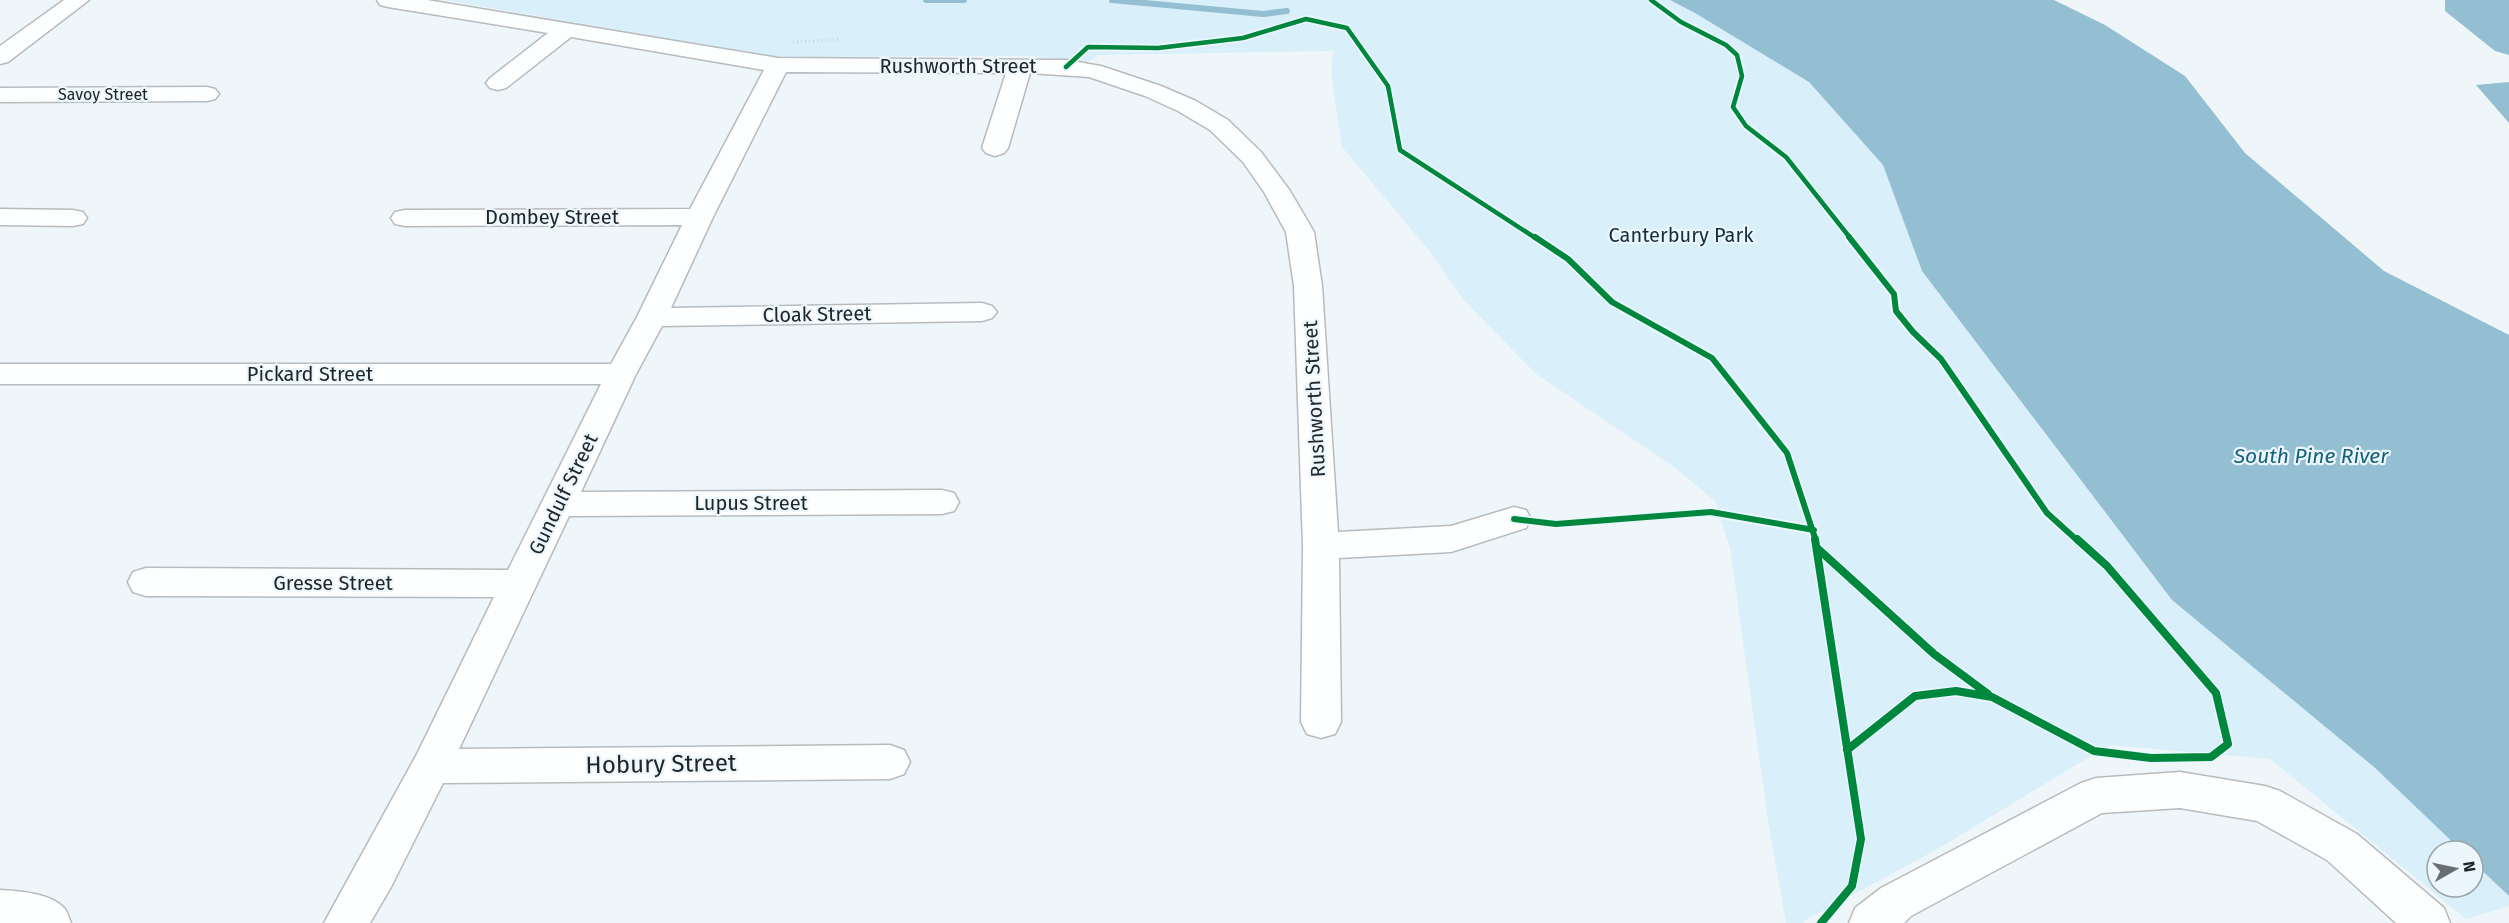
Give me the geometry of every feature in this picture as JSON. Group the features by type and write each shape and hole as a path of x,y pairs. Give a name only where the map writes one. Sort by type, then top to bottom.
{"street":[{"path":"0,57 78,0"},
{"name":"Rushworth Street","path":"388,0 566,30 786,52 1066,67 1093,71 1153,91 1187,106 1219,125 1252,157 1277,191 1300,232 1308,286 1321,546 1321,722"},
{"path":"498,83 566,30"},
{"name":"Gundulf Street","path":"346,923 376,873 431,766 699,217 786,52"},
{"path":"995,148 1020,66"},
{"name":"Savoy Street","path":"0,94 207,94"},
{"path":"0,217 73,218"},
{"name":"Dombey Street","path":"405,218 699,217"},
{"name":"Cloak Street","path":"652,316 982,312"},
{"name":"Pickard Street","path":"0,374 621,374"},
{"name":"Lupus Street","path":"560,504 942,502"},
{"path":"1321,546 1451,539 1514,519"},
{"name":"Gresse Street","path":"146,582 520,584"},
{"name":"Hobury Street","path":"431,766 891,762"},
{"path":"1871,923 1896,902 2096,795 2180,790 2265,804 2342,847 2428,923"},
{"path":"0,910 30,912 49,923"}],"path":[{"path":"790,32 786,52 841,39"}],"green space":[{"name":"Canterbury Park","path":"445,0 1670,0 1809,82 1883,165 1922,271 2172,600 2374,767 2449,839 2425,839 2425,886 2270,759 2109,745 1936,850 1804,923 1786,923 1768,821 1730,548 1715,501 1674,467 1536,374 1462,298 1431,253 1342,147 1331,74 1333,51 1099,55 1087,62 1028,56 778,57"},
{"name":"Canterbury Park","path":"2485,873 2509,896 2509,906 2466,919 2442,899 2485,899"}],"water":[{"name":"South Pine River","path":"1670,0 2054,0 2105,25 2185,76 2245,153 2384,271 2509,335 2509,896 2485,873 2485,839 2449,839 2374,767 2172,600 1922,271 1883,165 1809,82"},
{"path":"2445,0 2509,0 2509,55 2495,51 2445,11"},
{"path":"2509,82 2509,123 2476,85"}],"waterway":[{"path":"926,0 964,0"},
{"path":"1112,0 1263,14 1287,11"}],"cycle path":[{"path":"1651,0 1681,22 1726,45 1737,55 1742,76 1733,107 1746,126 1786,157 1894,294 1896,311 1913,332 1941,359 2047,513 2107,566 2216,693 2228,744 2211,757 2151,758 2094,751 1992,697 1956,691 1915,696 1847,750"},
{"path":"1066,67 1088,47 1158,48 1243,38 1306,19 1347,28 1388,86 1400,150 1568,259 1612,302 1712,358 1787,453 1814,530 1861,839 1852,886 1821,923"},
{"path":"1514,519 1556,524 1711,512 1814,530"},
{"path":"1817,548 1934,654 1988,694"}]}
